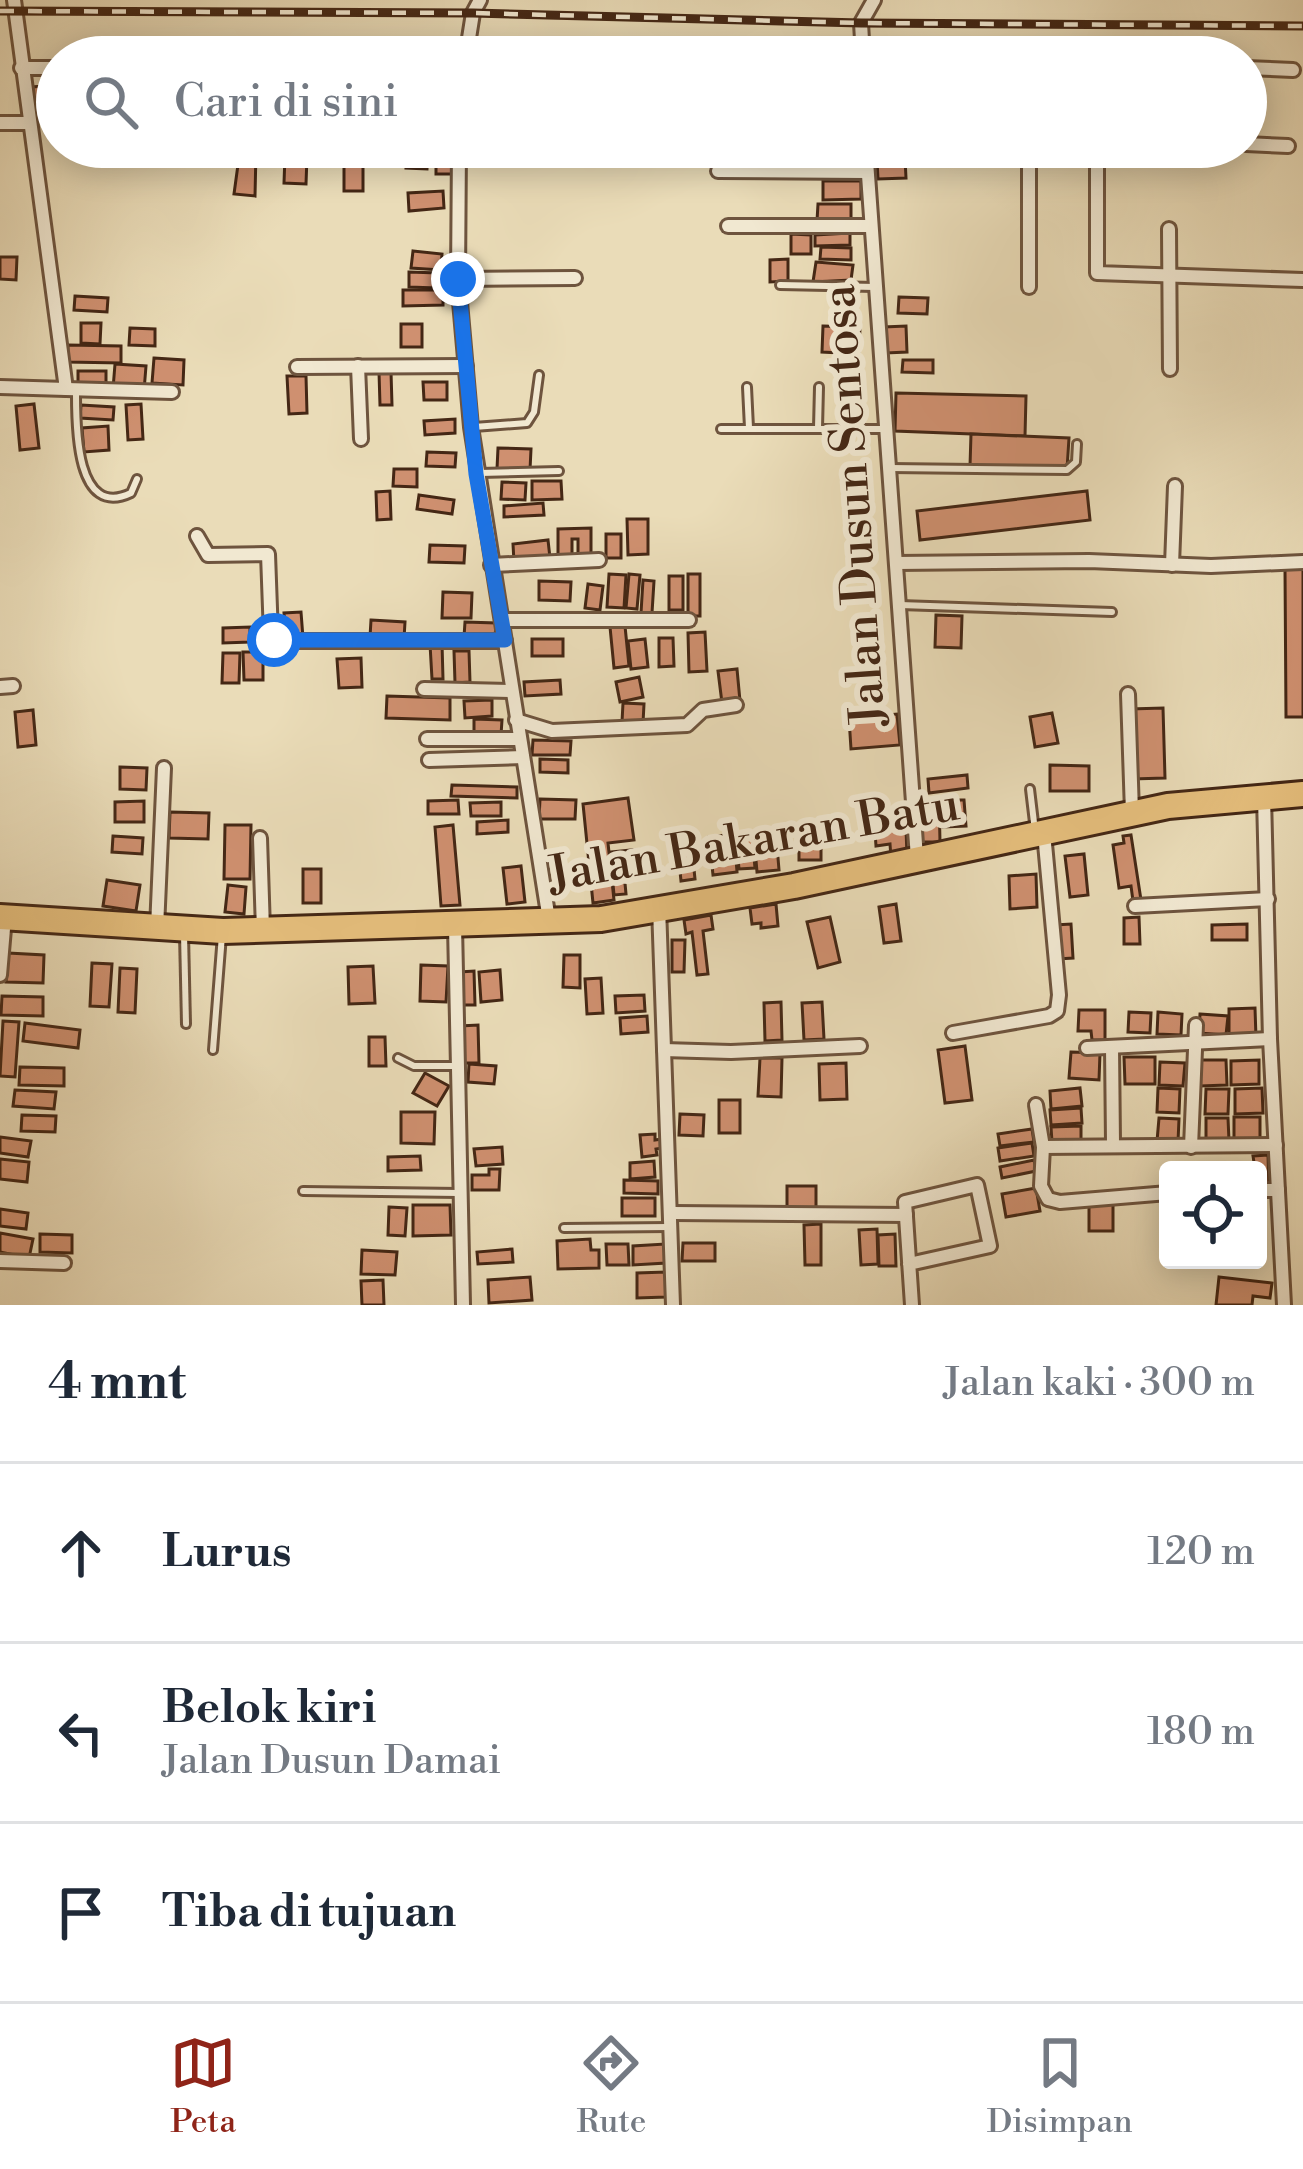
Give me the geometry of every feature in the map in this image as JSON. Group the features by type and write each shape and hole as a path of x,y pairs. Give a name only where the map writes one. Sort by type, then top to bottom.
{"highway":[{"name":"Jalan Bakaran Batu","path":"3,917 184,931 601,919 794,886 1132,812 1303,794"}],"street":[{"path":"469,36 480,0"},
{"path":"862,36 861,22 874,0"},
{"path":"14,1 71,389"},
{"path":"21,68 36,68"},
{"path":"1267,69 1293,70"},
{"path":"0,124 29,124"},
{"path":"1267,145 1288,146"},
{"path":"460,168 458,279 476,474 549,921"},
{"name":"Jalan Dusun Sentosa","path":"867,168 917,858"},
{"path":"1029,168 1029,286"},
{"path":"1097,168 1097,273 1303,280"},
{"path":"718,171 867,172"},
{"path":"728,226 871,226"},
{"path":"1168,229 1170,369"},
{"path":"458,279 574,278"},
{"path":"358,366 361,439"},
{"path":"297,367 466,366"},
{"path":"0,387 172,392"},
{"path":"1172,565 1175,486"},
{"path":"197,536 208,555 268,554 271,636 276,641 505,640"},
{"path":"491,565 599,560"},
{"path":"897,563 1303,562"},
{"path":"503,620 688,620"},
{"path":"424,689 512,691"},
{"path":"1128,694 1132,812"},
{"path":"516,720 552,731 643,728 687,725 703,710 736,705"},
{"path":"427,740 520,739"},
{"path":"429,760 523,757"},
{"path":"157,929 164,768"},
{"path":"1264,796 1270,1040 1285,1305"},
{"path":"953,1033 1057,1011 1059,994 1040,834"},
{"path":"260,838 263,931"},
{"path":"1135,906 1268,899"},
{"path":"659,907 674,1305"},
{"path":"0,975 3,917"},
{"path":"455,926 464,1305"},
{"path":"1191,1147 1196,1025"},
{"path":"1087,1048 1270,1040"},
{"path":"664,1050 860,1046"},
{"path":"1112,1047 1113,1143"},
{"path":"1036,1105 1043,1147 1041,1186 1052,1201 1159,1194"},
{"path":"1043,1147 1276,1145"},
{"path":"909,1264 990,1246 977,1185 905,1202 909,1264 912,1305"},
{"path":"1267,1190 1278,1190"},
{"path":"673,1220 906,1215"},
{"path":"0,1261 64,1263"}],"lane":[{"path":"780,285 875,287"},
{"path":"471,428 527,423 534,412 539,375"},
{"path":"747,387 749,428"},
{"path":"818,428 819,387"},
{"path":"71,389 76,440 91,485 104,495 123,498 131,494 137,479"},
{"path":"721,429 885,429"},
{"path":"890,468 1067,470 1076,462 1077,444"},
{"path":"476,474 559,471"},
{"path":"900,605 1112,612"},
{"path":"1030,789 1040,834"},
{"path":"184,931 187,1024"},
{"path":"213,1050 223,931"},
{"path":"398,1058 414,1066 458,1066"},
{"path":"303,1191 463,1193"},
{"path":"564,1228 673,1220"}],"building":[{"path":"238,168 256,168 255,196 234,194"},
{"path":"285,168 307,168 306,184 284,183"},
{"path":"344,168 363,168 363,191 344,191"},
{"path":"436,168 455,168 455,174 436,174"},
{"path":"877,168 906,168 906,178 878,179"},
{"path":"823,181 861,181 861,199 823,200"},
{"path":"443,191 444,208 409,211 408,193"},
{"path":"818,204 851,204 851,221 817,221"},
{"path":"850,233 850,245 815,246 815,235"},
{"path":"791,234 811,235 811,254 791,254"},
{"path":"821,247 851,248 851,260 820,259"},
{"path":"413,251 442,254 441,270 411,268"},
{"path":"0,257 17,257 16,280 0,279"},
{"path":"788,259 788,281 770,282 770,260"},
{"path":"816,262 853,265 851,280 813,282"},
{"path":"409,272 438,273 437,288 409,287"},
{"path":"403,290 443,290 443,305 403,306"},
{"path":"75,296 108,298 107,312 74,310"},
{"path":"899,297 928,298 927,314 898,313"},
{"path":"81,323 101,323 100,344 81,343"},
{"path":"401,324 422,324 422,347 401,347"},
{"path":"823,326 860,327 859,354 822,352"},
{"path":"906,326 907,352 886,353 884,327"},
{"path":"130,328 155,329 155,346 129,345"},
{"path":"68,345 121,346 121,363 67,362"},
{"path":"154,358 184,360 183,385 152,383"},
{"path":"903,360 933,360 933,373 902,372"},
{"path":"115,364 146,366 144,391 113,389"},
{"path":"78,371 106,371 106,384 78,384"},
{"path":"379,372 391,372 392,405 380,405"},
{"path":"287,376 306,376 307,413 289,414"},
{"path":"423,382 447,382 447,400 424,400"},
{"path":"896,393 1026,396 1025,436 895,431"},
{"path":"34,404 39,448 20,450 16,406"},
{"path":"141,404 143,439 128,440 126,405"},
{"path":"81,405 114,407 113,420 80,418"},
{"path":"455,419 455,433 425,435 424,421"},
{"path":"108,426 109,450 84,452 82,428"},
{"path":"971,434 1069,438 1067,469 970,466"},
{"path":"498,448 531,449 530,470 497,469"},
{"path":"427,452 456,453 455,467 426,466"},
{"path":"394,469 417,469 417,487 393,486"},
{"path":"532,481 561,481 562,499 532,500"},
{"path":"502,482 526,483 525,500 501,499"},
{"path":"390,491 391,519 377,520 376,492"},
{"path":"1087,491 1090,520 920,540 917,511"},
{"path":"419,495 454,500 452,514 417,509"},
{"path":"543,503 544,515 504,517 504,506"},
{"path":"627,519 648,519 648,554 628,555"},
{"path":"591,528 591,556 578,556 578,539 572,539 572,556 558,557 558,529"},
{"path":"606,534 621,534 621,558 606,558"},
{"path":"548,540 550,558 514,562 513,544"},
{"path":"430,545 465,546 464,563 429,562"},
{"path":"1303,568 1303,717 1286,717 1285,569"},
{"path":"609,574 626,575 624,608 607,607"},
{"path":"629,574 640,575 637,609 626,608"},
{"path":"688,574 700,574 700,616 688,616"},
{"path":"669,576 683,576 683,610 669,610"},
{"path":"643,580 654,581 652,613 641,613"},
{"path":"539,581 571,582 570,601 539,600"},
{"path":"588,584 603,586 600,610 585,608"},
{"path":"443,592 472,593 471,618 442,618"},
{"path":"301,612 303,638 286,640 284,613"},
{"path":"936,615 962,616 961,648 935,647"},
{"path":"371,620 405,622 404,639 370,637"},
{"path":"465,622 496,623 495,638 464,637"},
{"path":"625,626 629,666 614,668 610,627"},
{"path":"250,627 250,642 223,643 223,628"},
{"path":"705,632 707,671 689,672 688,633"},
{"path":"659,638 673,638 674,666 659,667"},
{"path":"532,639 563,639 563,656 532,656"},
{"path":"645,639 648,667 631,669 628,641"},
{"path":"442,643 443,679 432,679 430,644"},
{"path":"454,651 469,651 470,682 455,683"},
{"path":"243,652 263,652 263,680 244,680"},
{"path":"223,653 240,653 239,683 222,683"},
{"path":"361,658 362,687 339,688 337,659"},
{"path":"737,669 740,701 722,703 718,671"},
{"path":"639,677 643,697 620,702 616,682"},
{"path":"560,680 561,694 525,696 524,682"},
{"path":"387,696 450,698 450,720 386,718"},
{"path":"492,700 492,716 465,718 464,701"},
{"path":"623,703 644,704 643,723 622,722"},
{"path":"1163,708 1165,778 1132,779 1130,709"},
{"path":"33,710 36,745 18,747 15,712"},
{"path":"1052,713 1058,743 1035,747 1030,717"},
{"path":"897,714 900,745 851,749 849,718"},
{"path":"474,719 502,720 501,735 474,734"},
{"path":"533,740 571,741 570,755 532,755"},
{"path":"540,759 568,760 568,773 540,772"},
{"path":"1050,765 1089,766 1089,791 1050,791"},
{"path":"120,767 147,768 146,790 120,789"},
{"path":"967,775 968,788 929,793 928,779"},
{"path":"452,785 517,787 517,798 451,796"},
{"path":"628,798 634,840 608,843 614,900 593,903 583,804"},
{"path":"939,798 940,842 921,842 920,799"},
{"path":"942,798 949,798 950,815 958,814 957,800 964,800 966,826 943,827"},
{"path":"540,799 576,800 575,819 539,819"},
{"path":"458,800 459,814 428,814 428,801"},
{"path":"144,801 144,822 115,822 115,802"},
{"path":"501,802 501,816 471,816 470,803"},
{"path":"170,812 209,813 208,839 169,838"},
{"path":"508,820 508,832 477,834 477,822"},
{"path":"225,825 251,825 250,879 224,879"},
{"path":"453,825 460,905 441,906 435,827"},
{"path":"799,827 821,827 821,860 799,860"},
{"path":"906,828 907,857 891,858 890,844 876,846 875,832"},
{"path":"734,834 737,872 713,875 709,837"},
{"path":"776,834 779,870 757,872 754,837"},
{"path":"752,835 755,868 739,869 736,837"},
{"path":"1131,835 1141,900 1133,901 1131,886 1119,888 1113,845"},
{"path":"113,836 143,838 142,854 112,852"},
{"path":"691,840 695,879 681,881 677,842"},
{"path":"632,850 633,862 623,862 626,894 614,895 610,852"},
{"path":"1084,854 1088,895 1070,897 1065,856"},
{"path":"521,866 525,902 507,904 503,868"},
{"path":"303,869 321,869 321,903 303,903"},
{"path":"1036,874 1037,907 1010,909 1009,876"},
{"path":"107,880 140,885 136,911 103,906"},
{"path":"228,885 246,887 244,914 225,912"},
{"path":"776,904 778,926 752,924 750,908"},
{"path":"896,904 901,941 884,943 879,907"},
{"path":"711,915 713,929 703,931 708,974 697,975 692,932 686,934 684,920"},
{"path":"830,917 840,962 818,968 807,922"},
{"path":"1139,917 1140,944 1124,944 1124,918"},
{"path":"1071,924 1073,958 1058,959 1055,925"},
{"path":"1247,924 1247,940 1212,940 1212,925"},
{"path":"672,940 685,940 684,972 672,972"},
{"path":"8,953 44,955 43,983 6,982"},
{"path":"564,955 580,955 580,988 563,987"},
{"path":"92,963 112,964 109,1007 90,1006"},
{"path":"421,965 448,966 446,1002 420,1001"},
{"path":"373,966 375,1003 349,1004 348,967"},
{"path":"120,968 137,969 135,1013 118,1012"},
{"path":"500,970 502,1000 481,1002 479,972"},
{"path":"474,971 475,1005 461,1005 460,972"},
{"path":"601,978 603,1013 587,1014 585,979"},
{"path":"644,995 645,1011 616,1013 615,996"},
{"path":"2,996 43,997 43,1016 1,1015"},
{"path":"781,1002 782,1040 765,1041 764,1003"},
{"path":"822,1002 824,1039 804,1040 802,1003"},
{"path":"1255,1008 1256,1038 1229,1038 1229,1009"},
{"path":"1079,1010 1105,1010 1105,1040 1092,1040 1091,1031 1078,1031"},
{"path":"1129,1012 1151,1013 1150,1033 1128,1032"},
{"path":"1158,1012 1182,1014 1181,1035 1157,1034"},
{"path":"1200,1014 1228,1016 1226,1035 1199,1033"},
{"path":"647,1016 648,1032 621,1034 620,1018"},
{"path":"3,1021 19,1022 15,1077 0,1076"},
{"path":"25,1023 80,1030 78,1048 23,1041"},
{"path":"478,1025 479,1063 461,1063 460,1026"},
{"path":"369,1037 385,1037 386,1066 369,1066"},
{"path":"965,1046 972,1100 945,1103 938,1050"},
{"path":"1071,1052 1100,1053 1099,1080 1069,1078"},
{"path":"1124,1057 1155,1057 1155,1084 1125,1084"},
{"path":"760,1058 782,1058 781,1097 758,1096"},
{"path":"1200,1060 1226,1060 1227,1085 1200,1086"},
{"path":"1259,1060 1259,1084 1231,1085 1231,1061"},
{"path":"1160,1062 1185,1063 1183,1086 1159,1085"},
{"path":"846,1063 847,1099 820,1100 819,1064"},
{"path":"469,1064 496,1066 494,1084 468,1082"},
{"path":"20,1067 64,1068 64,1086 19,1085"},
{"path":"425,1073 449,1086 437,1106 413,1093"},
{"path":"1080,1088 1082,1106 1051,1109 1050,1091"},
{"path":"1158,1088 1180,1089 1179,1113 1157,1112"},
{"path":"1262,1088 1263,1113 1235,1114 1235,1089"},
{"path":"1206,1089 1229,1089 1228,1114 1205,1114"},
{"path":"15,1090 56,1092 54,1109 13,1106"},
{"path":"719,1100 740,1100 740,1133 719,1133"},
{"path":"1081,1108 1082,1123 1051,1125 1050,1110"},
{"path":"401,1112 435,1112 434,1144 401,1143"},
{"path":"680,1114 704,1115 703,1136 679,1135"},
{"path":"22,1115 56,1116 55,1132 21,1131"},
{"path":"1234,1117 1260,1117 1260,1140 1234,1141"},
{"path":"1159,1118 1179,1119 1178,1142 1157,1141"},
{"path":"1206,1118 1228,1118 1229,1141 1206,1141"},
{"path":"1081,1126 1081,1140 1052,1142 1051,1127"},
{"path":"1032,1129 1034,1142 1000,1146 998,1134"},
{"path":"655,1134 663,1148 656,1149 657,1155 642,1157 640,1135"},
{"path":"0,1137 31,1141 28,1157 0,1153"},
{"path":"1032,1143 1034,1156 1000,1161 998,1148"},
{"path":"502,1147 503,1164 476,1166 474,1149"},
{"path":"1268,1155 1269,1188 1267,1161 1254,1161 1253,1156"},
{"path":"420,1156 421,1170 388,1171 388,1157"},
{"path":"0,1159 29,1162 27,1182 0,1179"},
{"path":"1034,1160 1036,1171 1002,1178 1000,1167"},
{"path":"654,1161 655,1177 630,1179 630,1163"},
{"path":"489,1169 500,1169 499,1190 472,1190 472,1175 489,1175"},
{"path":"624,1180 658,1181 658,1194 624,1193"},
{"path":"787,1186 816,1186 816,1208 787,1208"},
{"path":"1036,1188 1040,1211 1006,1217 1002,1194"},
{"path":"622,1198 655,1198 655,1216 622,1216"},
{"path":"1089,1198 1113,1198 1113,1231 1089,1231"},
{"path":"413,1205 450,1205 451,1235 413,1236"},
{"path":"389,1207 407,1208 405,1236 388,1235"},
{"path":"0,1209 28,1213 26,1229 0,1226"},
{"path":"821,1224 821,1265 805,1265 804,1225"},
{"path":"877,1229 878,1264 861,1265 859,1230"},
{"path":"0,1233 33,1239 29,1258 0,1252"},
{"path":"40,1234 72,1235 72,1253 40,1252"},
{"path":"895,1234 896,1266 879,1266 878,1235"},
{"path":"590,1239 591,1250 599,1250 599,1268 558,1269 557,1241"},
{"path":"683,1243 715,1243 715,1261 682,1261"},
{"path":"606,1244 628,1244 629,1265 607,1265"},
{"path":"665,1244 666,1263 633,1265 633,1246"},
{"path":"512,1249 513,1262 478,1264 477,1252"},
{"path":"362,1250 397,1252 395,1275 361,1274"},
{"path":"666,1272 666,1297 637,1298 637,1273"},
{"path":"530,1277 532,1300 489,1303 488,1280"},
{"path":"1219,1277 1272,1283 1270,1298 1253,1296 1252,1305 1216,1305"},
{"path":"383,1280 384,1305 362,1305 361,1281"}],"railway":[{"path":"0,11 1303,26"}],"route":[{"path":"274,640 505,640 476,474 458,279"}]}
